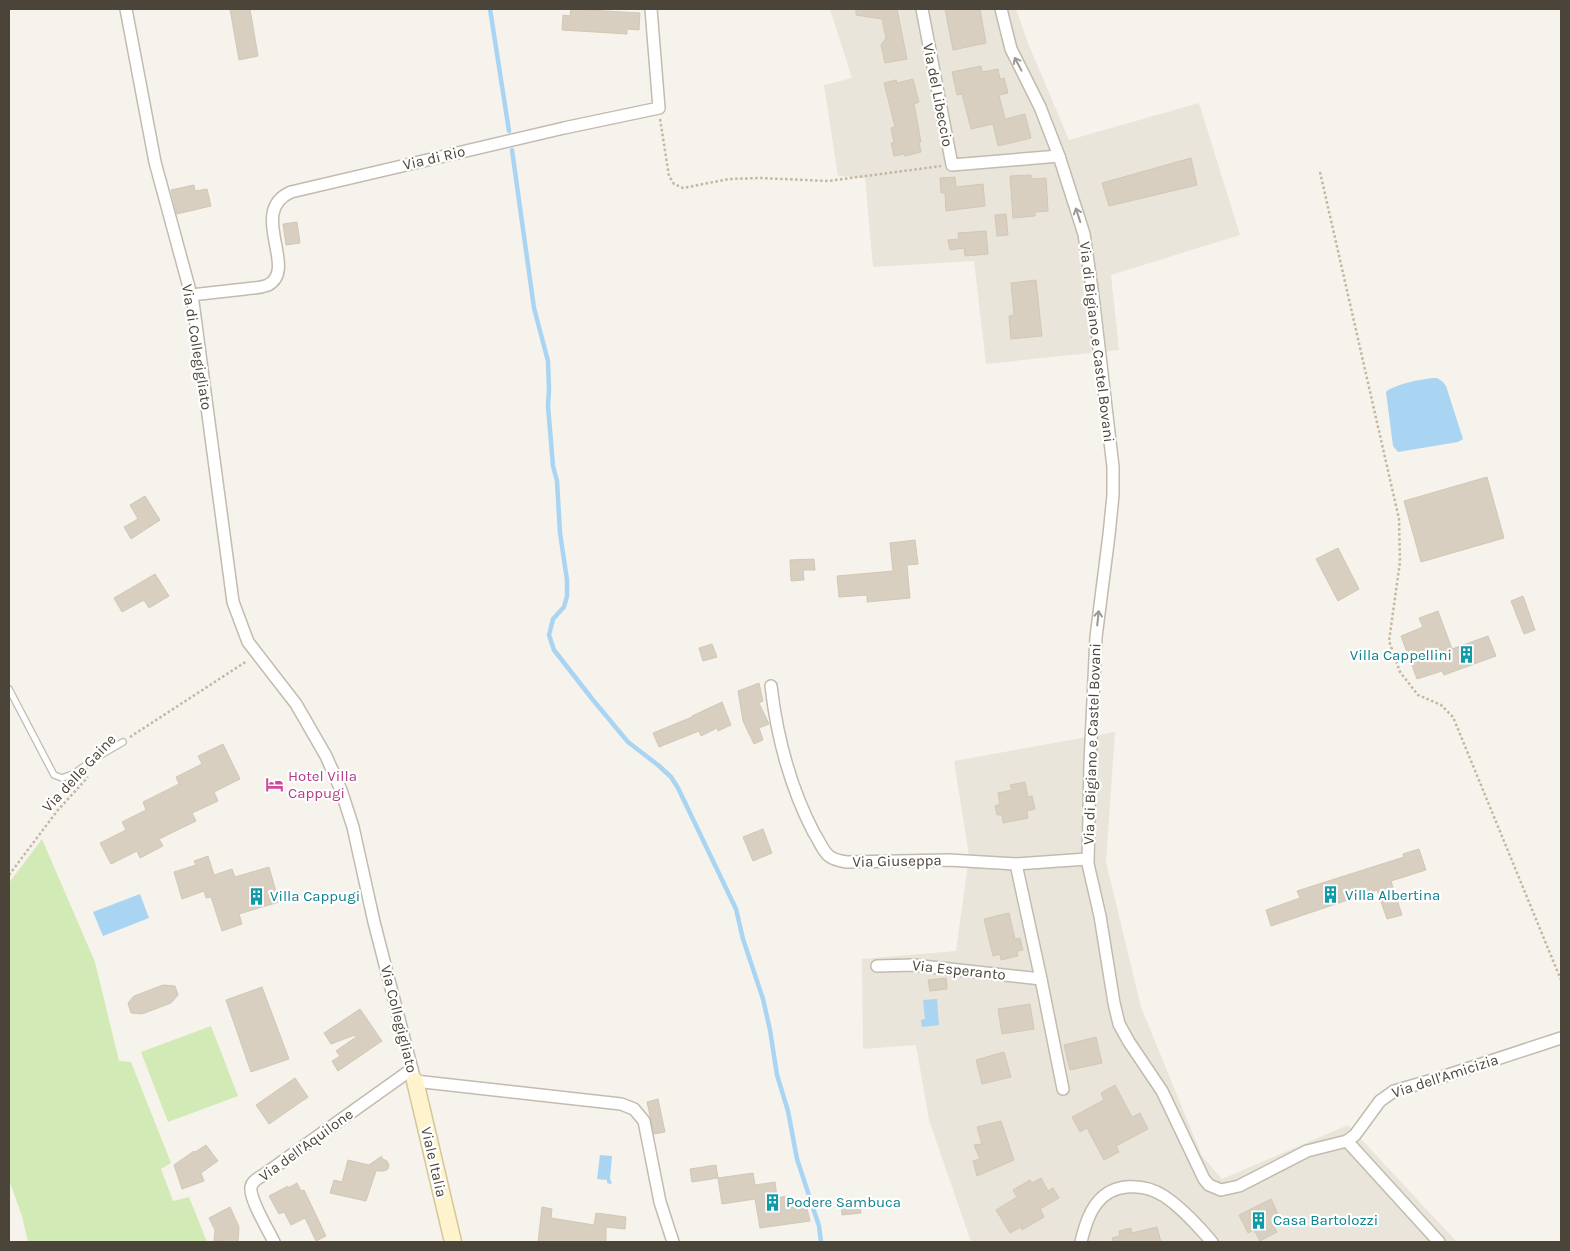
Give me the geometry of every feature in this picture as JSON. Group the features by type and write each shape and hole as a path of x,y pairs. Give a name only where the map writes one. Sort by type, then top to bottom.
{"street":[{"name":"Via di Collegigliato","path":"126,9 155,162 191,295 204,374 222,528 233,602 242,630 257,655"},
{"path":"651,9 659,108"},
{"name":"Via del Libeccio","path":"922,9 952,165 1059,156"},
{"name":"Via di Bigiano e Castel Bovani","path":"1001,9 1014,58 1040,107 1059,156 1084,234 1087,252 1113,479 1109,535 1096,638 1087,859 1100,916 1119,1024 1162,1091 1204,1179 1209,1185 1221,1190 1233,1188 1247,1183 1306,1151 1347,1141"},
{"name":"Via di Rio","path":"191,295 261,287 272,282 278,270 272,214 277,202 292,192 564,128 659,108"},
{"name":"Via Collegigliato","path":"257,655 289,692 301,711 342,790 413,1075 620,1104 634,1109 641,1116 646,1128 662,1208 673,1242"},
{"name":"Via Giuseppa","path":"770,686 779,738 791,780 812,828 823,849 831,858 847,862 949,860 1016,864 1087,859"},
{"path":"1016,864 1063,1089"},
{"name":"Via Esperanto","path":"876,966 913,965 1041,979"},
{"name":"Via dell'Amicizia","path":"1347,1141 1355,1135 1380,1101 1394,1091 1561,1038"},
{"name":"Via dell'Aquilone","path":"274,1242 253,1199 251,1188 253,1184 262,1176 413,1075"},
{"name":"Viale Italia","path":"413,1075 453,1242"},
{"path":"1347,1141 1439,1242"},
{"path":"1081,1242 1088,1219 1098,1201 1118,1189 1138,1186 1156,1191 1173,1202 1212,1242"}],"lane":[{"path":"9,689 54,775 62,778 72,774 123,742"}],"path":[{"path":"659,108 668,171 674,184 683,188 729,179 769,178 817,181 952,165"},
{"path":"1320,172 1399,520 1400,562 1389,642 1400,672 1418,694 1441,705 1453,717 1561,980"},
{"name":"Via delle Gaine","path":"123,742 257,655"},
{"name":"Via delle Gaine","path":"9,875 58,810 92,773"}],"shaded area":[{"path":"830,9 1016,9 1028,43 1069,140 1199,103 1240,235 1111,275 1119,350 986,364 974,261 873,267 865,178 838,176 824,85 852,78"},
{"path":"1115,732 1106,862 1141,1007 1202,1156 1222,1179 1348,1125 1457,1242 971,1242 929,1120 916,1045 863,1049 862,959 956,951 969,856 954,761"}],"green space":[{"path":"42,839 95,962 119,1061 131,1062 171,1163 161,1169 173,1201 189,1197 207,1242 28,1242 22,1216 9,1180 9,883"},
{"path":"211,1026 238,1096 168,1122 141,1052"}],"water":[{"path":"1437,378 1446,386 1463,439 1458,442 1398,452 1393,446 1386,392 1403,384"},
{"path":"140,894 149,918 103,936 93,912"},
{"path":"937,999 939,1025 922,1027 921,1020 925,1019 923,1000"},
{"path":"600,1155 612,1156 610,1179 612,1183 610,1184 607,1183 607,1180 597,1179"}],"building":[{"path":"230,9 250,9 258,56 239,60"},
{"path":"571,9 640,13 639,30 627,29 627,34 562,30 563,15 570,16"},
{"path":"856,9 897,9 907,59 885,63 881,45 886,38 882,19 856,15"},
{"path":"945,9 980,9 986,43 953,50"},
{"path":"981,66 982,72 998,69 1000,79 1004,78 1008,93 999,95 1005,119 1025,114 1031,138 998,146 993,124 971,129 962,94 957,95 952,72"},
{"path":"913,79 919,102 914,104 921,152 905,156 904,154 894,156 891,143 894,143 891,128 895,127 884,83 896,80 897,83"},
{"path":"1191,158 1197,185 1109,206 1102,183"},
{"path":"1031,175 1031,179 1046,178 1048,211 1035,212 1035,216 1013,218 1010,176"},
{"path":"955,177 956,187 983,184 985,206 946,211 945,193 941,193 940,178"},
{"path":"194,185 195,191 207,189 211,206 177,214 171,190"},
{"path":"1006,214 1008,235 997,236 995,215"},
{"path":"297,222 300,243 286,245 283,224"},
{"path":"986,231 988,254 965,256 964,248 950,250 948,240 959,239 958,233"},
{"path":"1036,280 1042,336 1011,339 1009,316 1014,315 1011,283"},
{"path":"1487,477 1504,538 1421,562 1404,501"},
{"path":"145,496 160,520 131,539 124,527 138,519 130,505"},
{"path":"915,540 918,564 907,565 910,598 867,602 867,595 839,597 837,576 893,571 890,543"},
{"path":"1338,548 1359,589 1338,601 1316,559"},
{"path":"814,559 815,570 803,570 804,580 791,581 790,560"},
{"path":"155,574 169,596 149,608 144,600 122,612 114,598"},
{"path":"1523,596 1535,630 1524,634 1511,601"},
{"path":"1438,611 1452,649 1488,636 1496,656 1444,675 1442,671 1417,679 1401,636 1423,627 1419,618"},
{"path":"712,644 717,657 703,661 699,648"},
{"path":"759,683 763,701 759,703 769,724 759,728 763,740 754,744 743,721 738,691"},
{"path":"722,702 731,725 718,731 717,728 701,736 699,731 659,747 653,733"},
{"path":"223,744 240,779 214,792 218,801 192,813 196,821 159,839 163,846 140,858 137,851 111,864 100,843 126,830 122,822 146,810 143,802 179,784 176,777 202,764 198,756"},
{"path":"1025,782 1028,797 1032,796 1035,809 1027,811 1028,818 1003,823 1002,815 997,815 995,806 1000,804 998,793 1012,790 1010,785"},
{"path":"763,829 772,853 753,861 743,837"},
{"name":"Villa Albertina","path":"1419,849 1426,870 1391,881 1402,915 1387,919 1377,890 1271,926 1266,910 1300,898 1297,891 1404,857 1403,854"},
{"path":"208,856 214,875 232,869 235,877 269,867 279,902 239,914 242,924 222,931 211,897 206,898 204,891 182,899 174,872 196,865 194,861"},
{"path":"1009,913 1015,939 1020,938 1023,950 1017,951 1018,956 1001,960 1000,954 993,956 984,919"},
{"path":"946,978 947,989 930,991 928,980"},
{"path":"163,985 175,986 178,995 171,1003 142,1014 131,1013 128,1003 134,996"},
{"path":"262,987 289,1059 251,1072 226,1000"},
{"path":"1030,1004 1034,1029 1002,1034 998,1009"},
{"path":"360,1009 382,1041 338,1071 332,1061 340,1056 336,1051 356,1037 355,1035 331,1044 324,1033"},
{"path":"1096,1037 1102,1063 1070,1070 1064,1045"},
{"path":"1004,1052 1011,1077 982,1084 976,1060"},
{"path":"295,1078 308,1097 269,1124 256,1105"},
{"path":"1115,1085 1132,1117 1140,1113 1148,1129 1116,1146 1119,1152 1104,1160 1087,1128 1080,1132 1072,1117 1104,1100 1101,1093"},
{"path":"658,1099 665,1132 654,1134 647,1102"},
{"path":"1001,1121 1014,1160 977,1176 973,1161 980,1159 974,1145 982,1144 977,1127"},
{"path":"206,1145 218,1161 201,1173 204,1181 182,1189 174,1165"},
{"path":"382,1156 381,1158 387,1161 389,1165 388,1169 376,1171 366,1201 330,1193 334,1180 342,1182 348,1160 369,1165"},
{"path":"716,1165 718,1178 692,1182 690,1169"},
{"name":"Podere Sambuca","path":"753,1173 755,1185 775,1182 777,1198 787,1196 789,1208 806,1204 810,1221 760,1228 755,1199 722,1204 718,1178"},
{"path":"1041,1178 1048,1191 1053,1188 1059,1198 1040,1209 1044,1217 1022,1230 1021,1227 1010,1233 996,1210 1017,1197 1013,1190 1030,1180 1032,1183"},
{"path":"297,1183 301,1191 304,1190 326,1236 316,1241 305,1218 291,1225 284,1212 279,1214 269,1196"},
{"name":"Casa Bartolozzi","path":"1271,1199 1280,1218 1271,1222 1277,1232 1260,1241 1254,1230 1248,1233 1239,1215"},
{"path":"860,1201 861,1213 842,1215 841,1204"},
{"path":"230,1207 239,1227 238,1242 214,1241 215,1230 209,1218"},
{"path":"542,1207 552,1209 551,1218 594,1225 596,1213 626,1217 625,1229 606,1227 606,1242 538,1242"},
{"path":"1157,1227 1161,1242 1113,1242 1112,1238 1120,1236 1119,1231 1131,1228 1132,1233"}],"waterway":[{"path":"490,9 509,131"},
{"path":"512,150 534,308 548,361 548,406 553,466 557,481 560,533 567,580 567,596 564,607 553,619 549,635 554,650 628,742 671,777 736,909 743,939 763,999 777,1075 788,1111 797,1159 819,1226 821,1242"}],"place":[{"name":"Villa Cappellini","path":"1466,655"},
{"name":"Hotel Villa Cappugi","path":"274,785"},
{"name":"Villa Albertina","path":"1331,895"},
{"name":"Villa Cappugi","path":"256,896"},
{"name":"Podere Sambuca","path":"772,1202"},
{"name":"Casa Bartolozzi","path":"1259,1220"}]}
